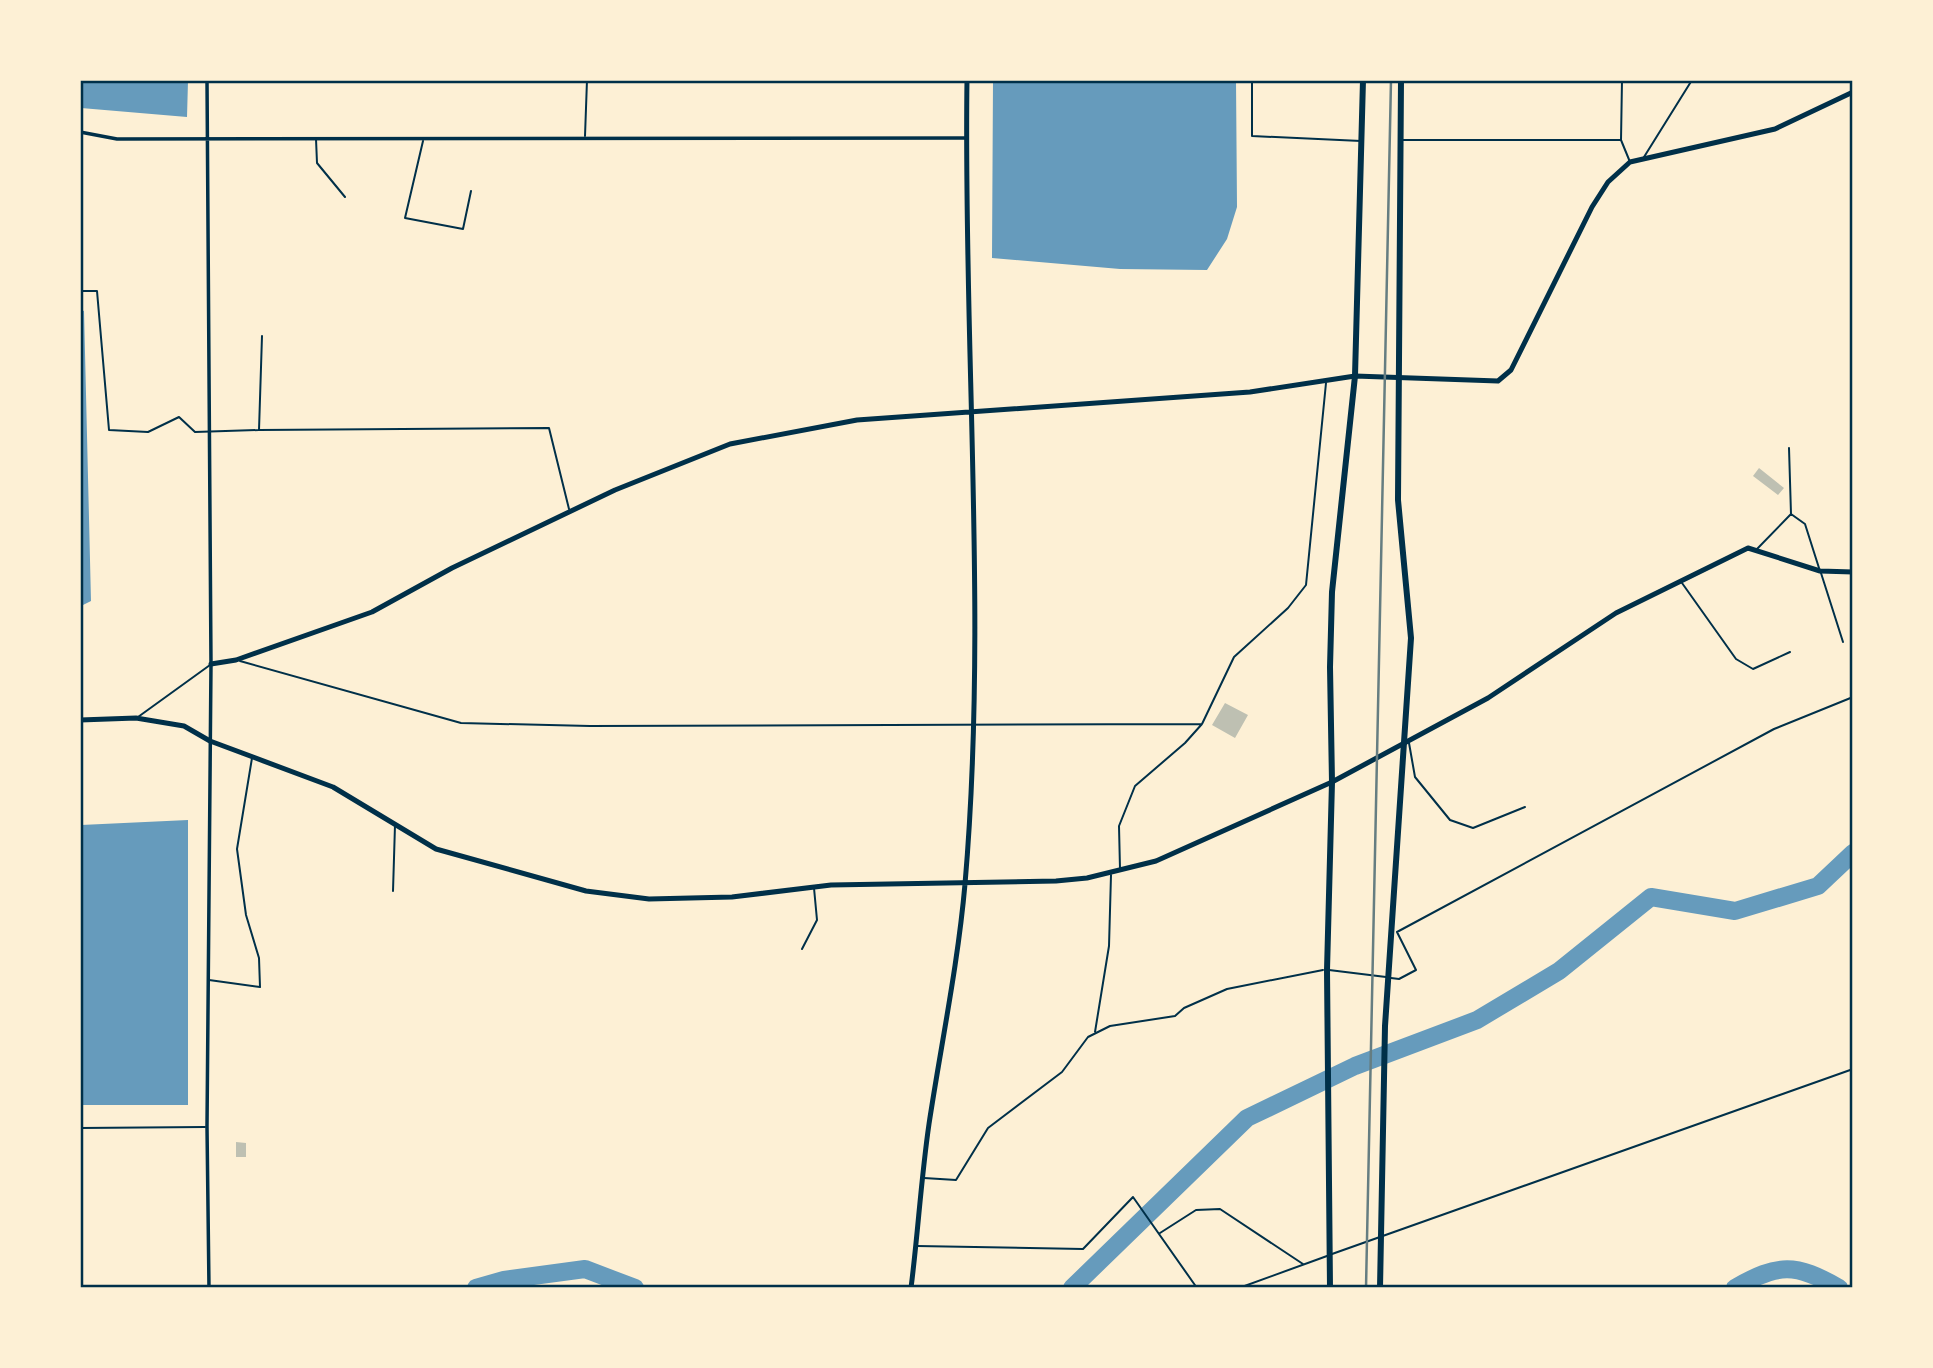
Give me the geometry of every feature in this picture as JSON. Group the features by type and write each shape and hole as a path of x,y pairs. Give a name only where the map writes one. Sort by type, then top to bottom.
{"main road":[{"path":"1330,1287 1327,970 1332,782 1332,592 1355,376 1363,80"},
{"path":"1380,1287 1385,1026 1407,743 1411,638 1398,500 1401,80"}],"street":[{"path":"207,80 211,664 207,1127 209,1287"},
{"path":"911,1287 922,1178 965,885 972,726 972,411 967,80"},
{"path":"211,664 236,660 372,612 452,568 570,514 615,490 730,444 857,420 1250,392 1355,376 1487,382 1505,376 1549,298 1592,207 1608,182 1630,162 1775,129 1853,92"},
{"path":"80,132 117,139 966,138"},
{"path":"80,720 136,718 184,726 210,741 333,787 436,849 586,891 649,899 732,897 814,887 965,885 1087,878 1156,861 1332,782 1488,698 1616,613 1748,548 1820,571 1853,572"}],"lane":[{"path":"584,138 587,80"},
{"path":"1252,80 1252,136 1362,141"},
{"path":"1622,80 1621,140 1630,162"},
{"path":"1642,160 1692,80"},
{"path":"316,138 317,163 345,197"},
{"path":"424,138 405,218 463,229 471,191"},
{"path":"1400,140 1621,140"},
{"path":"80,291 97,291 108,430 148,432 179,417 195,432 549,428 570,514"},
{"path":"259,430 262,336"},
{"path":"1120,870 1119,826 1135,786 1185,743 1202,724 1234,657 1288,608 1306,585 1327,379"},
{"path":"1756,551 1791,514 1789,448"},
{"path":"1791,514 1805,524 1843,642"},
{"path":"1681,580 1736,659 1753,669 1790,652"},
{"path":"236,660 461,723 972,726 1202,724"},
{"path":"136,718 211,664"},
{"path":"922,1178 956,1180 988,1128 1062,1072 1088,1037 1110,1027 1175,1016 1184,1008 1227,989 1327,970 1399,979 1416,970 1397,932 1774,729 1853,697"},
{"path":"1407,743 1415,777 1450,820 1473,828 1525,807"},
{"path":"208,980 260,987 259,958 246,915 237,849 252,756"},
{"path":"393,891 395,824"},
{"path":"1095,1034 1110,946 1111,872"},
{"path":"802,950 817,920 814,887"},
{"path":"1239,1287 1853,1069"},
{"path":"80,1128 207,1127"},
{"path":"916,1245 1083,1249 1133,1197 1197,1287"},
{"path":"1159,1233 1196,1210 1220,1209 1304,1265"}],"water":[{"path":"80,81 188,81 187,117 81,108"},
{"path":"993,81 1236,81 1237,207 1227,239 1207,270 1120,269 992,258"},
{"path":"81,310 84,311 91,601 81,606"},
{"path":"188,820 188,1105 81,1105 81,825"}],"building":[{"path":"1759,468 1784,488 1778,495 1753,476"},
{"path":"1225,703 1248,715 1235,738 1212,725"},
{"path":"236,1142 246,1143 246,1157 236,1157"}],"waterway":[{"path":"1072,1288 1247,1118 1355,1066 1477,1020 1559,971 1651,897 1735,911 1818,886 1853,853"},
{"path":"476,1288 504,1280 585,1269 635,1288"},
{"path":"1735,1288 1763,1274 1787,1269 1811,1274 1839,1288"}],"railway":[{"path":"1366,1288 1391,80"}]}
